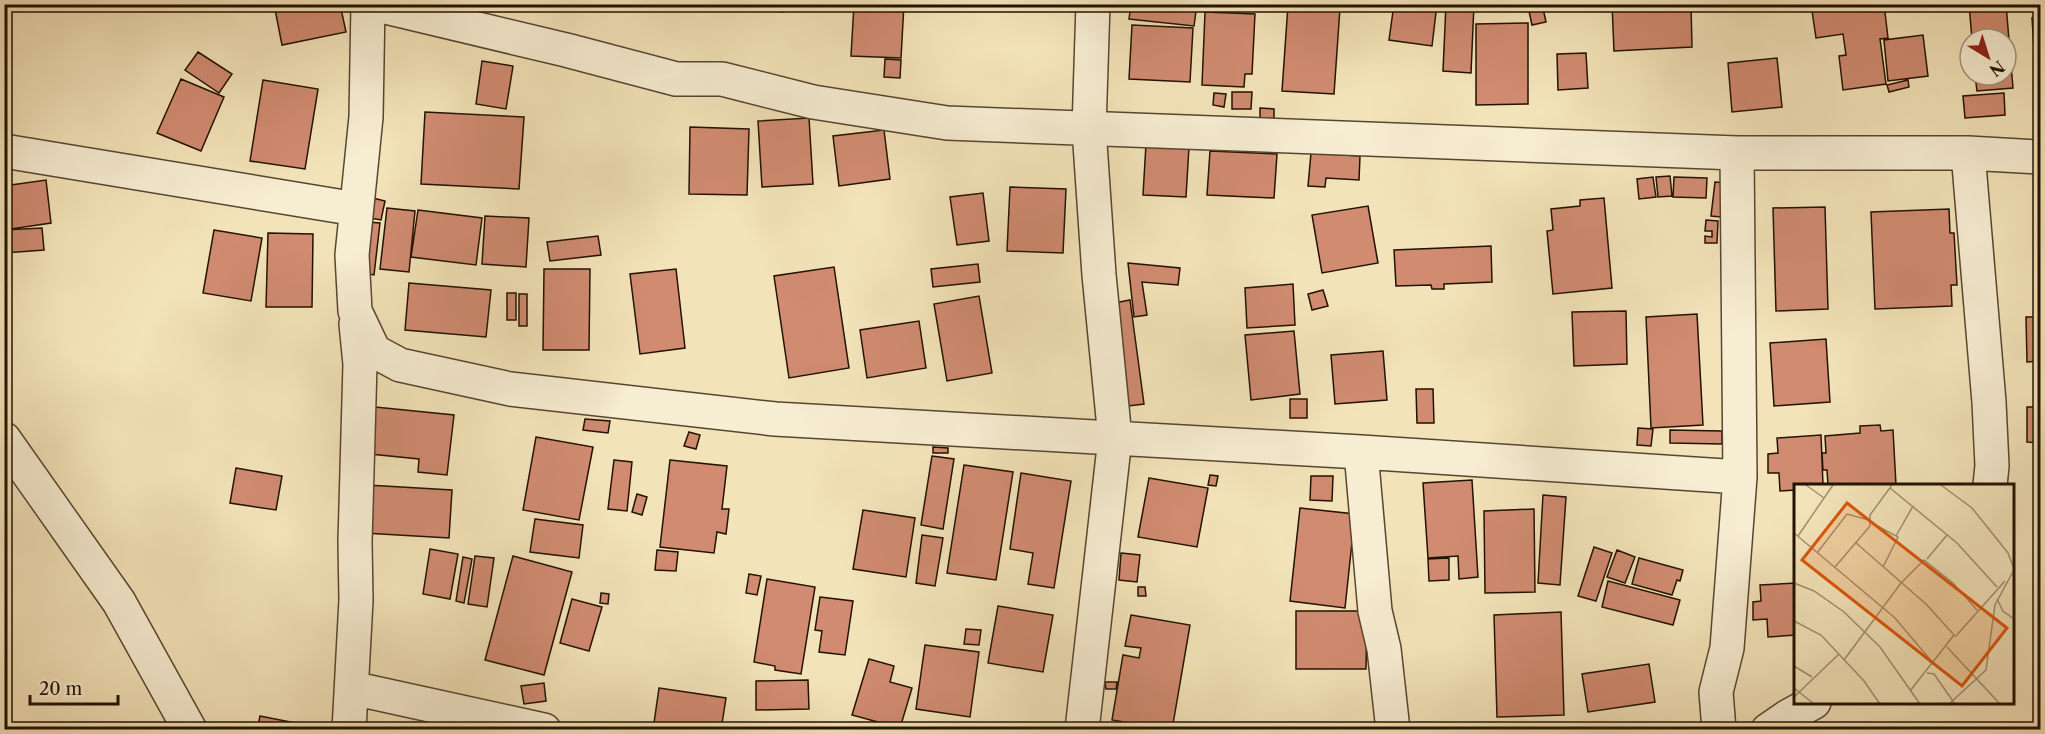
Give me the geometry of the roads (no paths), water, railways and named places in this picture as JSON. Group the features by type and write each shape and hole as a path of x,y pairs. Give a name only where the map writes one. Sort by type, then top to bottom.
{"street":[{"path":"349,729 356,600 360,364 352,255 366,117 368,4"},
{"path":"373,4 566,50 676,80 722,79 813,102 947,123 1737,153 1968,153 2040,157"},
{"path":"1082,729 1115,438 1099,275 1089,129 1093,4"},
{"path":"4,151 356,209"},
{"path":"1719,729 1716,692 1727,648 1740,477 1737,153"},
{"path":"1968,153 1989,402 1992,466 1990,484"},
{"path":"355,310 374,351 400,365 510,389 775,419 1361,452 1740,477"},
{"path":"4,439 119,602 190,729"},
{"path":"1361,452 1375,611 1384,650 1393,729"},
{"path":"352,688 544,729"},
{"path":"1768,729 1810,704"}]}
